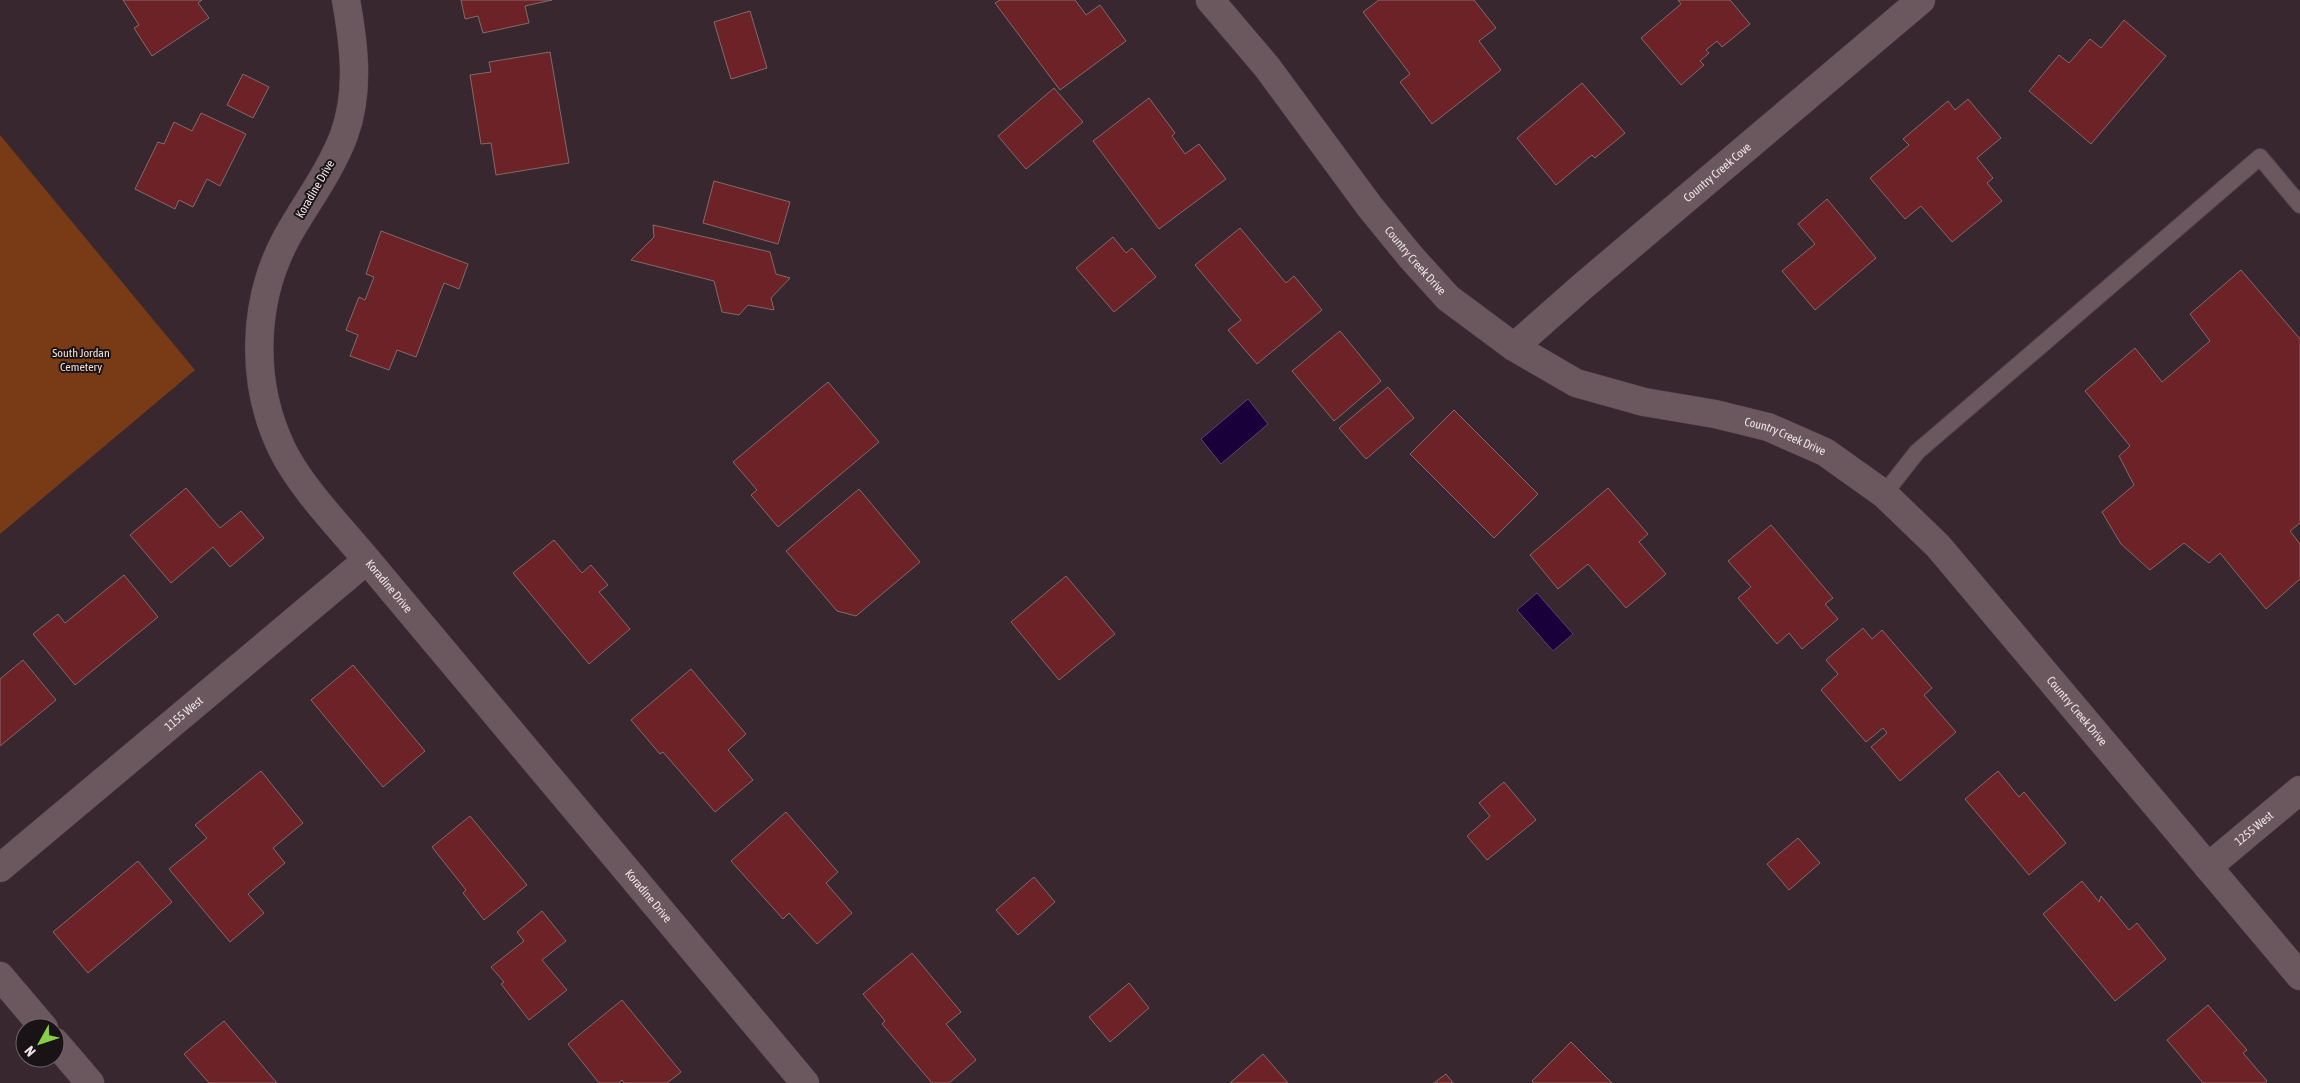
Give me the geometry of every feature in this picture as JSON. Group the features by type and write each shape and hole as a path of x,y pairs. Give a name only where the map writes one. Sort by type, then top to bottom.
{"street":[{"name":"Koradine Drive","path":"346,0 353,41 354,88 344,134 326,174 286,238 268,282 260,328 260,373 267,413 283,450 305,484 806,1083"},
{"name":"Country Creek Drive","path":"1210,0 1267,67 1370,207 1410,256 1448,298 1514,347 1576,383 1644,402 1714,414 1768,427 1824,452 1884,494 1938,546 2300,976"},
{"name":"Country Creek Cove","path":"1514,347 1583,286 1921,0"},
{"name":"1155 West","path":"0,868 367,560"},
{"name":"1255 West","path":"2208,867 2300,790"},
{"path":"0,976 36,1018"},
{"path":"65,1054 90,1083"}],"lane":[{"path":"1884,494 1917,452 2260,157 2300,206"}],"green space":[{"name":"South Jordan Cemetery","path":"0,135 195,370 0,534"}],"shaded area":[{"path":"1248,399 1268,424 1221,464 1201,439"},
{"path":"1537,593 1573,634 1553,651 1517,610"}],"building":[{"path":"123,0 202,0 198,3 209,18 152,56 134,28 139,25"},
{"path":"461,0 552,0 525,6 529,23 483,33 478,16 465,19"},
{"path":"1000,0 1075,0 1086,15 1100,5 1126,41 1060,90 995,3"},
{"path":"1379,0 1474,0 1496,28 1479,41 1501,70 1432,124 1400,82 1410,74 1363,12"},
{"path":"1678,0 1730,0 1750,24 1722,47 1717,41 1706,50 1709,53 1700,61 1704,65 1681,85 1641,38 1681,4"},
{"path":"750,11 767,68 731,79 714,22"},
{"path":"2124,20 2166,56 2091,144 2029,91 2059,55 2069,63 2090,39 2101,48"},
{"path":"550,52 569,163 496,175 491,143 481,144 470,75 491,72 489,62"},
{"path":"243,74 269,87 253,118 227,105"},
{"path":"1582,83 1625,133 1595,158 1592,155 1556,185 1517,138"},
{"path":"1054,88 1083,122 1026,169 998,136"},
{"path":"1149,98 1175,133 1172,136 1185,154 1199,144 1226,179 1159,229 1093,141"},
{"path":"1968,99 2001,138 1977,158 1993,178 1987,183 2002,201 1952,242 1921,206 1905,219 1870,178 1909,145 1903,139 1948,101 1955,110"},
{"path":"201,113 246,134 220,186 207,179 193,207 179,200 175,209 135,189 158,142 164,144 174,122 192,131"},
{"path":"714,181 790,202 778,244 703,223"},
{"path":"1827,199 1876,258 1815,310 1782,271 1815,244 1798,224"},
{"path":"653,225 770,252 776,274 790,278 771,298 774,310 748,305 739,315 722,312 714,281 631,260 654,237"},
{"path":"1240,228 1286,283 1294,276 1322,310 1257,364 1228,330 1241,320 1195,265"},
{"path":"381,231 468,264 459,289 444,283 416,357 397,350 389,370 350,356 358,335 346,330 359,297 365,300 374,277 366,274"},
{"path":"1113,237 1126,253 1132,248 1156,277 1114,312 1076,268"},
{"path":"2241,270 2300,339 2300,523 2290,531 2300,544 2300,579 2266,609 2220,553 2209,563 2184,543 2150,570 2121,544 2102,512 2134,485 2119,456 2130,446 2085,391 2135,348 2162,382 2210,341 2190,314"},
{"path":"1340,331 1381,381 1334,421 1292,371"},
{"path":"828,382 879,442 778,527 751,495 757,490 733,462"},
{"path":"1388,387 1414,418 1366,459 1339,428"},
{"path":"1454,410 1538,494 1494,538 1410,454"},
{"path":"186,488 220,528 241,511 264,538 230,567 213,547 171,583 130,535"},
{"path":"1608,488 1648,534 1639,542 1666,574 1626,608 1588,564 1558,589 1530,555"},
{"path":"859,489 920,562 856,616 837,611 786,551"},
{"path":"1771,525 1833,598 1825,604 1838,619 1802,649 1789,633 1777,644 1738,598 1751,587 1728,561"},
{"path":"554,540 582,573 591,565 608,585 599,592 630,629 589,664 513,573"},
{"path":"124,575 158,617 75,685 33,634 58,614 65,623"},
{"path":"1066,576 1115,634 1059,680 1011,622"},
{"path":"1863,628 1872,639 1882,630 1932,688 1924,695 1956,732 1900,781 1871,747 1887,733 1883,728 1866,742 1821,690 1838,674 1826,660"},
{"path":"23,660 56,700 0,746 0,679"},
{"path":"353,665 425,751 383,787 311,700"},
{"path":"691,669 746,734 728,750 753,780 715,812 663,752 660,754 631,720"},
{"path":"261,771 303,823 273,848 285,863 248,894 264,913 230,942 169,869 207,838 195,825"},
{"path":"1998,771 2019,797 2024,792 2066,843 2029,875 1965,799"},
{"path":"1504,782 1536,820 1487,860 1467,836 1490,816 1479,803"},
{"path":"786,812 838,872 826,883 852,913 817,944 789,913 783,919 731,861"},
{"path":"470,816 527,885 484,920 463,893 466,890 432,847"},
{"path":"1798,838 1820,863 1789,890 1767,864"},
{"path":"138,861 172,902 88,973 53,932"},
{"path":"1034,877 1055,902 1018,935 996,910"},
{"path":"2082,881 2099,902 2101,896 2129,930 2137,923 2166,959 2115,1001 2043,914"},
{"path":"542,911 566,941 542,960 567,990 529,1020 501,984 504,982 491,967 524,941 517,932"},
{"path":"912,953 961,1012 946,1024 976,1060 949,1083 932,1083 882,1024 885,1021 863,994"},
{"path":"1129,983 1149,1008 1110,1042 1089,1017"},
{"path":"622,1000 681,1072 667,1083 624,1083 622,1080 618,1083 599,1083 568,1044"},
{"path":"2208,1005 2247,1050 2243,1053 2267,1081 2264,1083 2203,1083 2167,1040"},
{"path":"224,1021 277,1083 209,1083 184,1054"},
{"path":"1571,1042 1612,1083 1534,1083 1532,1081"},
{"path":"1263,1054 1288,1083 1230,1083"},
{"path":"1446,1074 1453,1083 1434,1083"}]}
